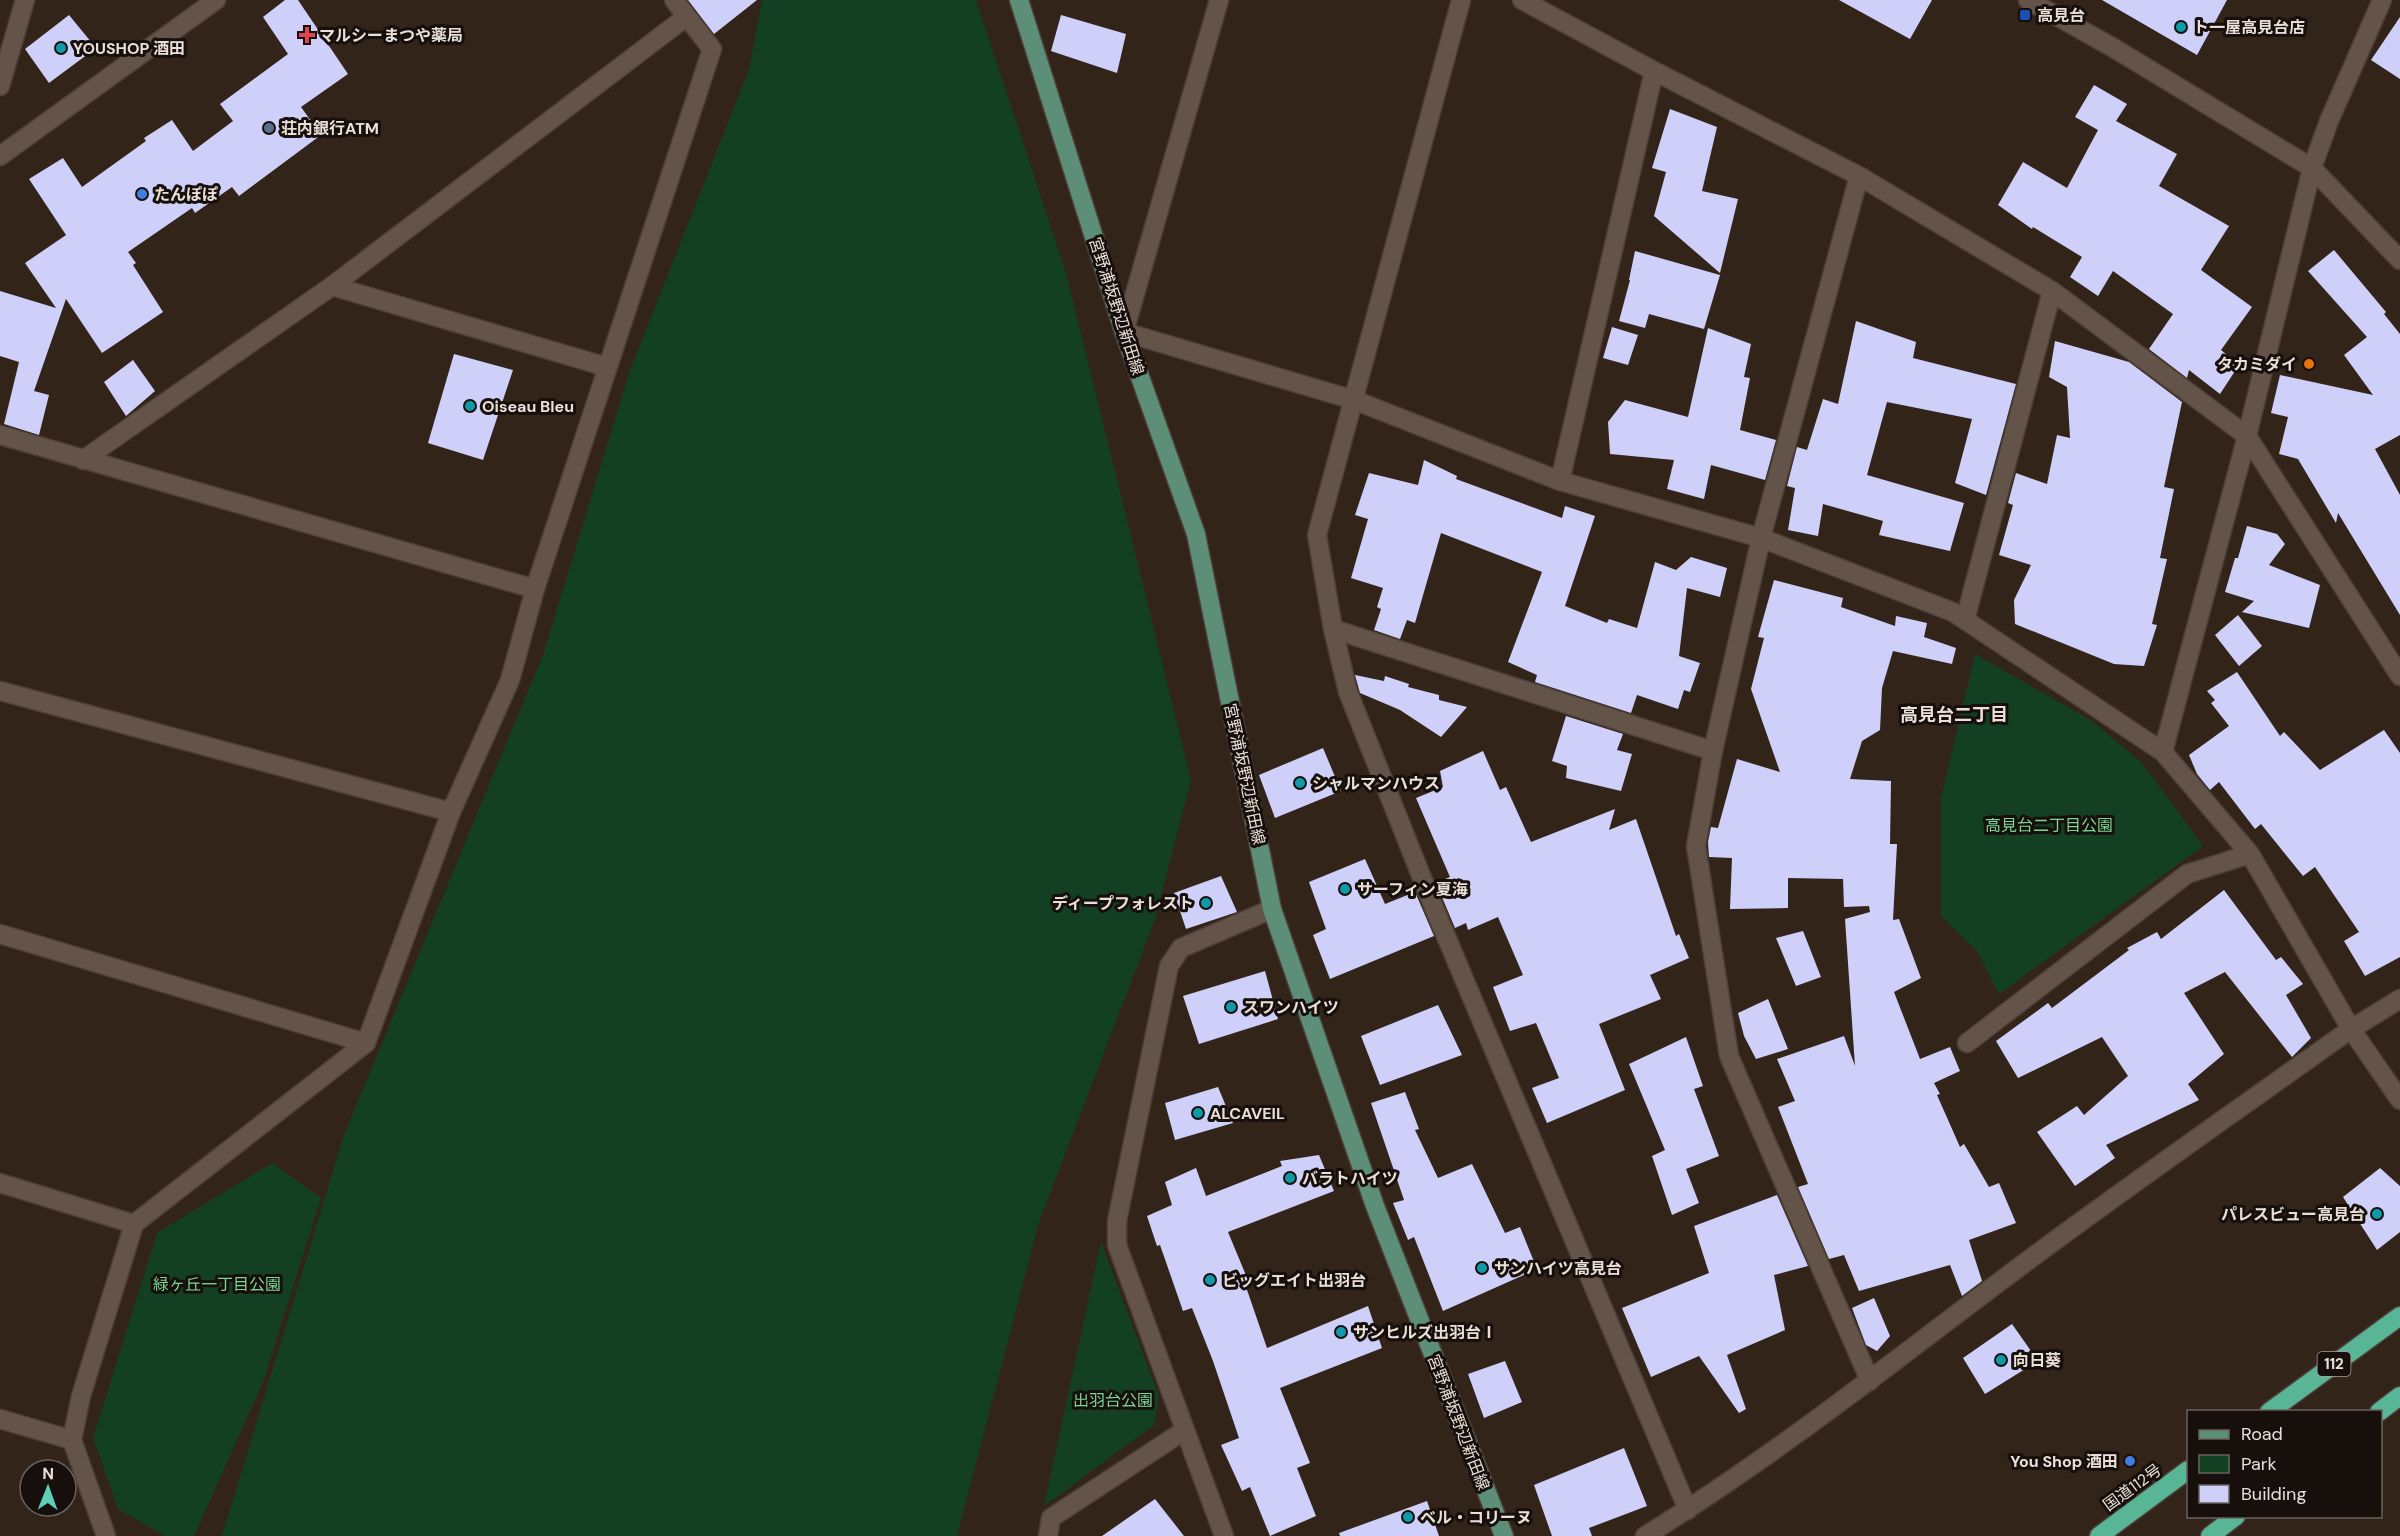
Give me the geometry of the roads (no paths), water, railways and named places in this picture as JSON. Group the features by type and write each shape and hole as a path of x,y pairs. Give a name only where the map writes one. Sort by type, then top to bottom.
{"highway":[{"name":"112","path":"2272,1410 2400,1316"},
{"path":"2382,1410 2400,1396"},
{"name":"国道112号","path":"2099,1536 2187,1471"},
{"path":"2210,1536 2233,1518"}],"main road":[{"name":"宮野浦坂野辺新田線","path":"1019,0 1124,332 1196,534 1272,909 1375,1206 1504,1536"}],"street":[{"path":"0,86 25,0"},
{"path":"0,156 216,0"},
{"path":"106,1536 72,1440 81,1396 134,1224 366,1044 452,812 510,680 535,589 712,49 674,0"},
{"path":"1219,0 1124,332 1354,400 1560,481 1761,538 1953,612 2163,752 2250,854 2351,1029 2400,1100"},
{"path":"1461,0 1317,535 1333,629 1348,692 1432,903 1688,1510"},
{"path":"1522,0 1654,71 1859,176 2052,291 2247,436 2400,676"},
{"path":"2028,0 2112,47 2312,168 2400,260"},
{"path":"2163,752 2247,436 2312,168 2329,121 2382,0"},
{"path":"83,460 332,286 686,17"},
{"path":"1560,481 1654,71"},
{"path":"1859,176 1761,538 1713,751 1696,846 1729,1056 1870,1381"},
{"path":"332,286 607,367"},
{"path":"1965,620 2052,291"},
{"path":"0,435 535,589"},
{"path":"1333,629 1713,751"},
{"path":"0,691 452,812"},
{"path":"1968,1043 2187,874 2250,854"},
{"path":"1224,1536 1117,1245 1117,1221 1169,966 1182,948 1272,909"},
{"path":"0,934 366,1044"},
{"path":"1646,1536 1688,1510 1870,1381 2052,1243 2351,1029 2400,999"},
{"path":"0,1183 134,1224"},
{"path":"0,1419 72,1440"},
{"path":"1048,1536 1051,1518 1185,1430"}],"place":[{"name":"高見台","path":"2025,15"},
{"name":"ト一屋高見台店","path":"2181,27"},
{"name":"マルシーまつや薬局","path":"307,35"},
{"name":"YOUSHOP 酒田","path":"61,48"},
{"name":"荘内銀行ATM","path":"269,128"},
{"name":"たんぽぽ","path":"142,194"},
{"name":"タカミダイ","path":"2309,364"},
{"name":"Oiseau Bleu","path":"470,406"},
{"name":"シャルマンハウス","path":"1300,783"},
{"name":"サーフィン夏海","path":"1345,889"},
{"name":"ディープフォレスト","path":"1206,903"},
{"name":"スワンハイツ","path":"1231,1007"},
{"name":"ALCAVEIL","path":"1198,1113"},
{"name":"バラトハイツ","path":"1290,1178"},
{"name":"パレスビュー高見台","path":"2377,1214"},
{"name":"サンハイツ高見台","path":"1482,1268"},
{"name":"ビッグエイト出羽台","path":"1210,1280"},
{"name":"サンヒルズ出羽台Ⅰ","path":"1341,1332"},
{"name":"向日葵","path":"2001,1360"},
{"name":"You Shop 酒田","path":"2130,1461"},
{"name":"ベル・コリーヌ","path":"1408,1517"}],"district":[{"name":"高見台二丁目","path":"1954,715"}],"park label":[{"name":"高見台二丁目公園","path":"2049,825"},
{"name":"緑ヶ丘一丁目公園","path":"217,1284"},
{"name":"出羽台公園","path":"1113,1400"}]}
